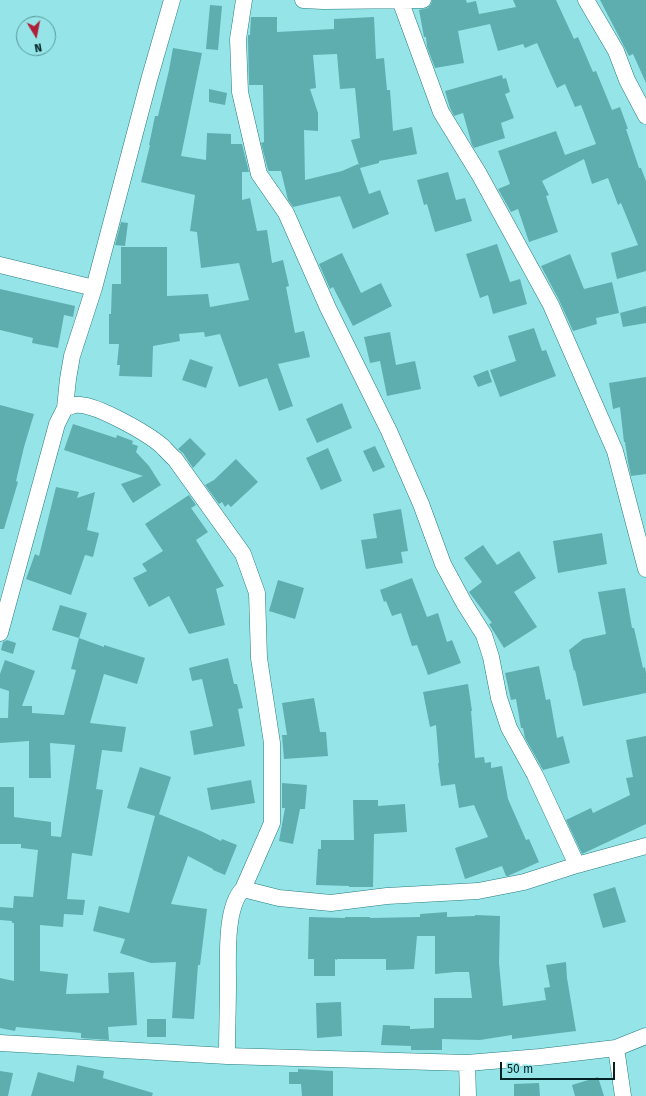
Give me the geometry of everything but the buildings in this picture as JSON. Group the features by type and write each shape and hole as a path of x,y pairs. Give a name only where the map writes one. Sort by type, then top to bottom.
{"street":[{"path":"0,633 58,424 72,406 68,379 72,356 94,288 147,87 172,0"},
{"path":"244,0 238,39 240,92 259,174 286,213 328,308 389,431 421,504 443,564 464,603 484,634 491,656 499,698 509,728 535,775 577,866"},
{"path":"303,0 423,0"},
{"path":"400,0 441,112 479,174 551,305 615,451 646,569"},
{"path":"586,0 616,51 627,80 646,116"},
{"path":"0,265 94,288"},
{"path":"72,406 93,407 114,417 146,434 175,459 243,554 257,593 259,658 272,743 272,823 243,889 238,894 231,916 228,944 227,1056"},
{"path":"243,889 279,898 330,903 388,896 478,891 524,882 646,846"},
{"path":"0,1043 227,1056 467,1063 540,1057 616,1048 646,1036"},
{"path":"616,1048 623,1096"},
{"path":"467,1063 468,1096"}]}
